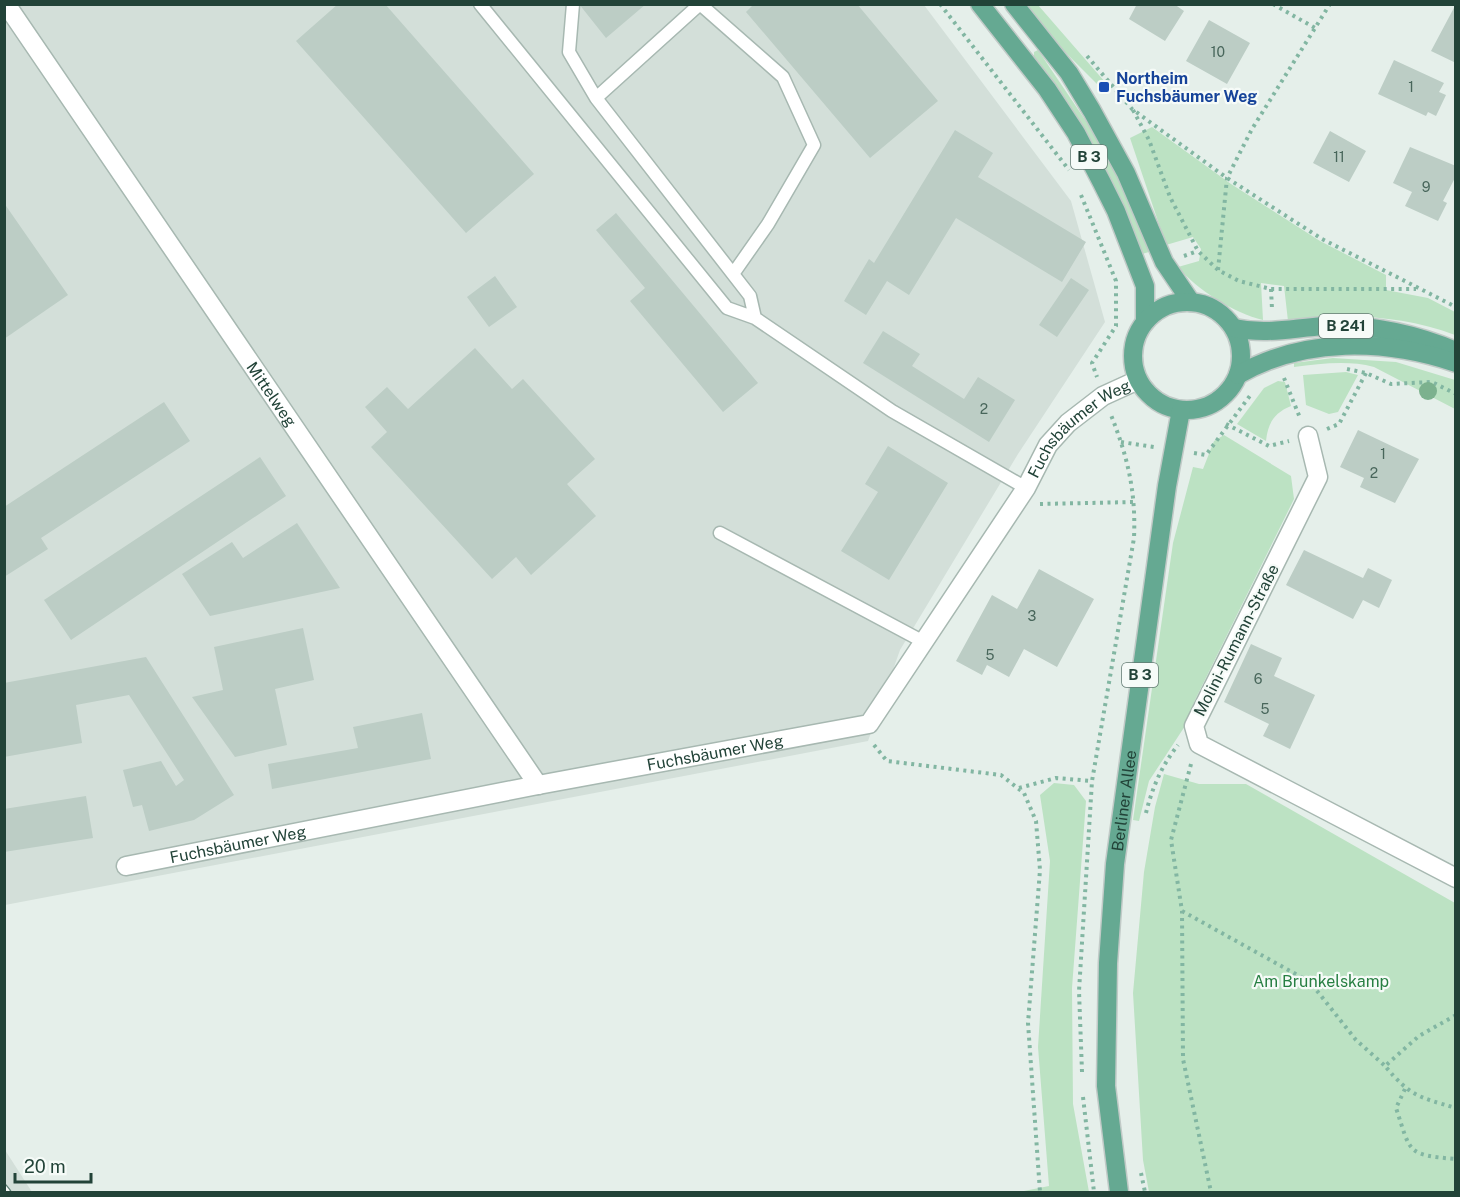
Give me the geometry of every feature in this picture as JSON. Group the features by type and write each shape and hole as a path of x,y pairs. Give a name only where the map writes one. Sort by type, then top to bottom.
{"main road":[{"name":"B 3","path":"980,4 1047,89 1081,143 1116,211 1145,286 1145,321"},
{"name":"B 3","path":"1014,4 1069,73 1092,111 1126,173 1164,262 1191,302"},
{"path":"1191,302 1215,310 1234,328 1240,343 1242,359 1238,375 1229,391 1216,403 1199,409 1181,410 1163,405 1148,395 1138,380 1133,364 1133,349 1137,334 1145,321 1166,306 1191,302"},
{"name":"B 241","path":"1234,328 1257,333 1325,326 1370,327 1401,332 1455,351"},
{"name":"B 241","path":"1238,375 1260,362 1280,356 1344,345 1383,346 1411,350 1455,363"},
{"name":"Berliner Allee","path":"1119,1192 1106,1086 1108,963 1114,875 1163,510 1181,410"}],"street":[{"name":"Mittelweg","path":"6,4 538,785"},
{"name":"Fuchsbäumer Weg","path":"126,866 538,785 869,724 1026,488 1048,445 1068,423 1103,396 1138,380"},
{"name":"Molini-Rumann-Straße","path":"1198,744 1194,726 1318,477 1308,436"},
{"path":"1198,744 1455,878"}],"lane":[{"path":"480,4 727,308 755,318 892,411 1026,488"},
{"path":"573,4 569,52 596,98 750,296 755,318"},
{"path":"596,98 700,4 783,77 814,145 768,224 734,274"},
{"path":"720,532 924,642"}],"path":[{"path":"940,4 1073,176"},
{"path":"1273,4 1316,28"},
{"path":"1218,270 1227,178 1252,129 1330,4"},
{"path":"1079,48 1132,109 1149,140 1170,197 1198,251 1218,270 1239,281 1271,289 1420,289"},
{"path":"1132,109 1227,178 1322,239 1455,307"},
{"path":"1078,187 1116,281 1116,326 1092,363"},
{"path":"1336,367 1366,373 1391,384 1432,382 1455,394"},
{"path":"1282,373 1308,436"},
{"path":"1226,424 1269,446 1308,436 1339,424 1366,373"},
{"path":"1206,455 1226,424 1260,387"},
{"path":"1015,504 1136,502"},
{"path":"869,724 874,746 887,761 1001,775 1024,794 1036,821 1040,870 1028,1023 1040,1192"},
{"path":"1145,819 1150,796 1166,760 1194,726"},
{"path":"1198,744 1184,783 1171,840 1182,911 1182,1059 1211,1192"},
{"path":"1019,788 1056,778 1092,781"},
{"path":"1182,911 1310,982 1356,1040 1385,1066 1405,1089 1427,1100 1455,1108"},
{"path":"1385,1066 1419,1036 1455,1015"},
{"path":"1405,1089 1396,1108 1409,1148 1422,1156 1455,1159"},
{"path":"1140,1170 1145,1192"}],"shaded area":[{"path":"5,5 924,5 1071,201 1105,322 1018,454 900,650 868,741 5,905"},
{"path":"5,1150 32,1192 5,1192"}],"green space":[{"path":"1024,5 1038,5 1105,82 1100,87 1063,50"},
{"path":"1038,50 1096,136 1127,196 1149,252 1142,254 1034,58 1034,52"},
{"path":"1152,127 1231,184 1320,241 1386,275 1386,290 1428,298 1455,312 1455,335 1414,323 1373,318 1331,317 1288,321 1284,286 1261,283 1263,320 1240,312 1206,292 1178,267 1199,261 1201,249 1193,237 1166,245 1130,138"},
{"path":"1333,358 1396,362 1455,380 1455,409 1374,367 1344,363 1294,367 1294,363"},
{"path":"1346,372 1358,375 1338,412 1329,414 1306,405 1303,375"},
{"path":"1278,381 1285,382 1291,406 1273,419 1266,441 1237,424 1264,388"},
{"path":"1224,435 1291,476 1294,499 1195,700 1185,726 1149,781 1139,821 1133,820 1173,543 1193,467 1203,469 1214,441"},
{"name":"Am Brunkelskamp","path":"1164,774 1199,784 1246,784 1455,903 1455,1192 1149,1192 1143,1160 1133,993 1144,872 1155,807"},
{"path":"1054,783 1074,785 1086,801 1072,988 1073,1104 1089,1192 1019,1192 1049,1186 1038,1047 1050,861 1040,795"}],"building":[{"path":"338,4 385,4 534,174 466,233 296,41"},
{"path":"579,4 646,4 606,38"},
{"path":"754,4 857,4 938,101 870,158 746,12"},
{"path":"1137,4 1174,4 1184,11 1165,41 1129,19"},
{"path":"1456,4 1456,63 1431,51"},
{"path":"1209,20 1250,43 1227,84 1186,61"},
{"path":"1394,60 1444,83 1439,92 1446,95 1436,116 1428,112 1426,116 1378,94"},
{"path":"955,130 993,153 978,177 1086,242 1062,282 956,218 909,295 887,281 866,315 844,301 869,259 874,263"},
{"path":"1330,131 1366,151 1349,182 1313,163"},
{"path":"1410,147 1456,166 1456,176 1443,201 1447,203 1438,221 1405,206 1412,192 1393,183"},
{"path":"4,203 68,295 4,339"},
{"path":"616,213 758,383 723,412 630,301 645,288 596,230"},
{"path":"495,276 517,307 489,327 467,297"},
{"path":"1071,278 1089,290 1057,337 1039,325"},
{"path":"883,331 920,354 912,366 964,399 978,377 1015,400 989,442 863,363"},
{"path":"475,348 512,389 523,379 595,459 567,484 596,516 531,575 516,557 492,579 371,447 387,432 365,407 387,387 408,409"},
{"path":"164,402 190,441 41,538 48,549 4,577 4,507"},
{"path":"1358,430 1419,459 1395,503 1360,487 1364,478 1340,467"},
{"path":"888,446 948,483 889,580 841,551 878,492 865,484"},
{"path":"260,457 286,496 71,640 44,600"},
{"path":"297,523 340,588 210,616 182,574 232,542 243,558"},
{"path":"1304,550 1363,578 1368,568 1392,580 1379,608 1363,600 1353,619 1286,585"},
{"path":"1039,569 1094,599 1057,667 1024,649 1009,677 987,665 982,675 956,661 992,595 1017,609"},
{"path":"303,628 314,680 275,689 287,745 235,757 192,697 223,690 214,647"},
{"path":"1251,644 1282,658 1274,676 1315,695 1290,749 1263,736 1269,724 1224,702"},
{"path":"146,657 234,795 194,820 149,831 142,805 133,807 123,770 161,761 176,786 184,780 129,695 76,705 82,743 4,757 4,683"},
{"path":"422,713 431,759 272,789 268,764 358,748 353,727"},
{"path":"86,796 93,838 4,852 4,809"}],"railway":[{"path":"4,1187 8,1192"}],"place":[{"name":"Northeim Fuchsbäumer Weg","path":"1104,87"}]}
